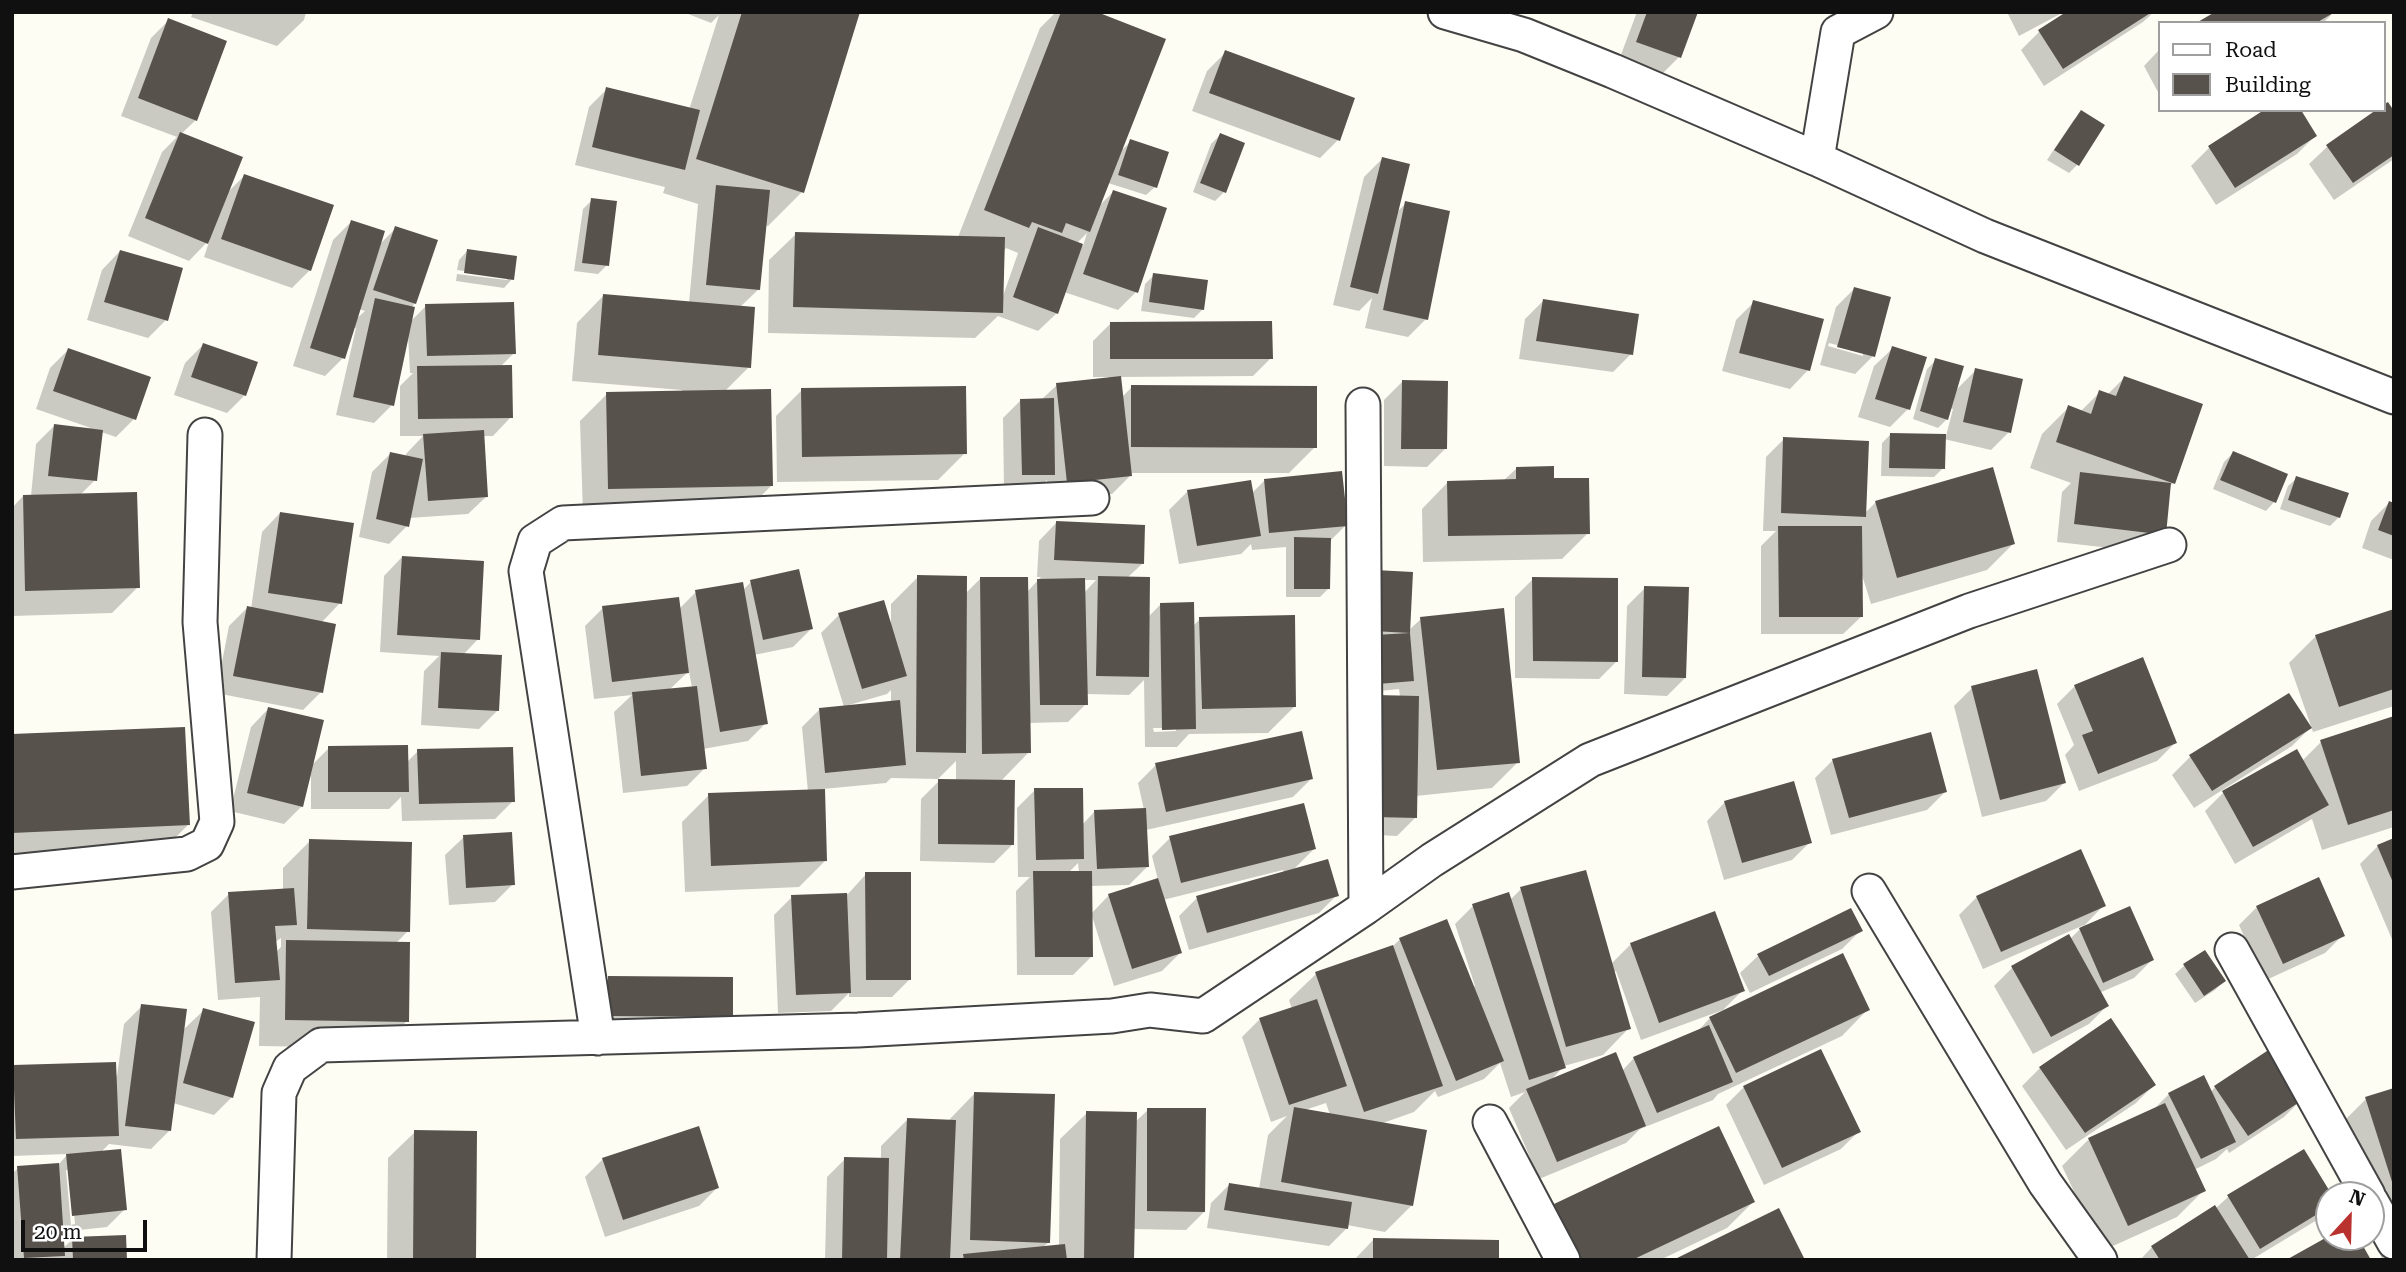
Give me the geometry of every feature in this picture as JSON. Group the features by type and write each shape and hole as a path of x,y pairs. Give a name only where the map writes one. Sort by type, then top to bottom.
{"street":[{"path":"1445,12 1524,35 1817,159 1984,236 2394,397"},
{"path":"1817,159 1838,32 1877,12"},
{"path":"1363,405 1366,907"},
{"path":"12,872 187,854 207,844 217,822 200,622 205,435"},
{"path":"598,1038 526,571 535,541 563,523 1092,498"},
{"path":"274,1260 279,1093 290,1068 321,1045 858,1030 1112,1016 1150,1010 1203,1016 1432,860 1590,760 1969,611 2169,545"},
{"path":"1869,891 2045,1183 2100,1260"},
{"path":"2232,950 2360,1181"},
{"path":"1490,1122 1563,1260"},
{"path":"2385,1226 2394,1242"}],"building":[{"path":"742,12 860,12 804,193 696,159"},
{"path":"1061,12 1097,12 1166,39 1090,232 1066,223 1062,233 1032,222 1029,228 984,210"},
{"path":"1647,12 1698,12 1681,58 1636,42"},
{"path":"2066,12 2152,12 2063,69 2038,30"},
{"path":"2215,12 2335,12 2319,21 2199,21"},
{"path":"168,18 227,41 197,121 138,98"},
{"path":"1225,50 1355,98 1340,141 1209,93"},
{"path":"606,87 700,110 685,170 592,147"},
{"path":"2388,102 2394,111 2394,155 2353,183 2326,145 2373,112 2385,112 2385,104"},
{"path":"2081,110 2105,125 2079,166 2054,150"},
{"path":"2261,112 2302,112 2317,136 2235,188 2208,146"},
{"path":"180,132 243,157 208,244 145,218"},
{"path":"1220,133 1245,143 1226,193 1200,183"},
{"path":"1130,139 1169,152 1157,188 1118,175"},
{"path":"1382,157 1410,164 1378,294 1350,287"},
{"path":"244,174 334,205 311,271 221,239"},
{"path":"716,185 770,190 760,290 706,285"},
{"path":"1113,190 1167,208 1138,293 1083,274"},
{"path":"591,198 617,201 609,266 582,263"},
{"path":"1405,201 1450,211 1428,320 1383,310"},
{"path":"351,220 385,231 345,359 310,348"},
{"path":"395,226 438,240 416,304 373,290"},
{"path":"1038,227 1083,244 1058,314 1013,297"},
{"path":"795,232 1005,237 1003,313 793,307"},
{"path":"467,249 517,256 514,280 464,273"},
{"path":"120,250 183,268 168,321 104,302"},
{"path":"1153,273 1208,280 1204,310 1149,302"},
{"path":"1854,287 1891,297 1875,357 1837,347"},
{"path":"603,294 755,307 751,368 598,355"},
{"path":"375,298 415,307 394,406 353,397"},
{"path":"1543,299 1639,314 1633,355 1536,341"},
{"path":"1753,300 1824,319 1810,371 1739,353"},
{"path":"514,302 516,354 427,356 425,304"},
{"path":"1272,321 1273,359 1110,359 1110,322"},
{"path":"203,343 258,362 246,396 191,377"},
{"path":"1892,346 1927,357 1910,410 1875,399"},
{"path":"68,348 151,377 136,420 53,391"},
{"path":"1935,358 1964,366 1948,420 1920,411"},
{"path":"512,365 513,418 418,419 417,366"},
{"path":"1975,368 2023,379 2011,433 1963,422"},
{"path":"1121,376 1132,476 1067,483 1056,383"},
{"path":"2124,376 2203,404 2175,484 2056,442 2068,405 2091,414 2099,390 2116,396"},
{"path":"1402,380 1448,381 1447,449 1401,449"},
{"path":"1131,385 1317,386 1317,448 1131,447"},
{"path":"966,386 967,454 802,457 801,388"},
{"path":"771,389 773,486 608,489 606,392"},
{"path":"1054,398 1055,475 1022,475 1020,399"},
{"path":"54,424 103,430 97,481 48,476"},
{"path":"484,430 488,497 428,501 423,434"},
{"path":"1890,433 1946,434 1945,469 1889,468"},
{"path":"1783,437 1869,441 1866,517 1781,513"},
{"path":"2233,451 2288,474 2276,503 2220,480"},
{"path":"390,452 423,459 409,527 376,519"},
{"path":"1554,466 1554,478 1589,478 1590,534 1448,536 1447,481 1516,479 1516,467"},
{"path":"1993,467 2015,544 1897,578 1875,501"},
{"path":"1342,471 1348,526 1269,533 1264,479"},
{"path":"2080,472 2171,483 2166,535 2074,524"},
{"path":"2296,476 2349,493 2340,518 2288,500"},
{"path":"1251,480 1261,536 1197,546 1187,490"},
{"path":"137,492 140,588 25,591 23,495"},
{"path":"2389,501 2394,503 2394,536 2378,530"},
{"path":"280,512 354,523 342,604 268,593"},
{"path":"1056,521 1145,525 1144,564 1054,560"},
{"path":"1778,526 1862,526 1863,617 1779,617"},
{"path":"1294,537 1331,538 1330,589 1294,589"},
{"path":"402,556 484,561 480,640 397,635"},
{"path":"799,569 813,629 763,640 750,580"},
{"path":"1375,570 1413,572 1410,633 1372,631"},
{"path":"917,575 967,576 966,753 916,752"},
{"path":"1098,576 1150,577 1149,677 1096,676"},
{"path":"980,577 1028,577 1031,753 982,754"},
{"path":"1532,577 1618,578 1618,662 1533,661"},
{"path":"1085,578 1088,705 1040,705 1037,579"},
{"path":"743,582 768,724 720,732 695,590"},
{"path":"1644,586 1689,587 1686,678 1642,677"},
{"path":"679,597 689,673 612,682 602,606"},
{"path":"884,600 907,676 862,689 838,613"},
{"path":"1194,602 1196,729 1162,730 1160,603"},
{"path":"247,606 336,624 323,693 233,676"},
{"path":"1504,608 1520,763 1437,770 1420,617"},
{"path":"2394,609 2394,689 2339,707 2315,635"},
{"path":"1295,615 1296,707 1202,709 1199,617"},
{"path":"1410,633 1414,681 1378,684 1374,635"},
{"path":"441,652 502,655 499,711 438,708"},
{"path":"2143,657 2177,743 2098,774 2082,735 2093,731 2074,685"},
{"path":"2037,669 2066,783 2000,800 1971,686"},
{"path":"697,686 707,769 641,776 632,692"},
{"path":"2289,693 2312,728 2212,791 2189,755"},
{"path":"1376,695 1419,696 1417,818 1374,817"},
{"path":"900,700 906,765 825,773 819,708"},
{"path":"268,707 324,720 303,807 247,793"},
{"path":"2394,716 2394,810 2348,825 2320,740"},
{"path":"185,727 190,825 12,833 12,734"},
{"path":"1302,731 1313,779 1166,812 1155,763"},
{"path":"1931,732 1947,792 1849,818 1832,759"},
{"path":"408,745 409,792 328,792 328,746"},
{"path":"513,747 515,802 419,804 417,749"},
{"path":"2297,749 2329,805 2253,847 2222,791"},
{"path":"938,779 1015,780 1014,845 938,844"},
{"path":"1794,781 1812,843 1742,863 1724,801"},
{"path":"1034,788 1083,788 1084,859 1036,860"},
{"path":"825,789 827,861 711,866 708,793"},
{"path":"1304,803 1316,849 1181,883 1169,836"},
{"path":"1146,808 1149,867 1097,869 1094,810"},
{"path":"512,832 515,885 466,888 463,835"},
{"path":"2394,838 2394,885 2377,845"},
{"path":"309,839 412,842 410,932 307,929"},
{"path":"2081,849 2106,906 2001,952 1976,896"},
{"path":"1328,859 1339,896 1207,933 1196,896"},
{"path":"1586,870 1631,1029 1566,1047 1520,887"},
{"path":"1033,871 1092,871 1093,957 1035,957"},
{"path":"865,872 911,872 911,980 866,980"},
{"path":"2319,877 2345,936 2283,964 2256,906"},
{"path":"1158,878 1182,953 1132,969 1108,894"},
{"path":"294,888 297,925 275,926 280,980 235,983 228,892"},
{"path":"1509,892 1566,1068 1529,1080 1472,904"},
{"path":"847,893 851,993 796,995 791,895"},
{"path":"2130,906 2154,960 2103,983 2079,928"},
{"path":"1851,908 1863,931 1769,976 1757,954"},
{"path":"1715,911 1745,991 1659,1023 1630,943"},
{"path":"1447,919 1504,1061 1456,1081 1399,938"},
{"path":"2069,934 2109,1006 2051,1037 2011,966"},
{"path":"286,940 410,942 409,1022 285,1020"},
{"path":"1393,945 1443,1086 1364,1112 1315,972"},
{"path":"2205,950 2226,981 2204,996 2183,964"},
{"path":"1843,953 1870,1010 1736,1073 1709,1017"},
{"path":"608,976 733,977 733,1017 608,1016"},
{"path":"1317,999 1347,1086 1289,1105 1259,1018"},
{"path":"141,1004 187,1009 171,1131 125,1126"},
{"path":"203,1008 255,1022 233,1098 183,1083"},
{"path":"2111,1018 2156,1085 2085,1133 2039,1067"},
{"path":"1709,1025 1733,1082 1657,1113 1633,1057"},
{"path":"1821,1049 1861,1132 1782,1168 1743,1086"},
{"path":"2270,1049 2304,1099 2248,1136 2214,1086"},
{"path":"1616,1052 1646,1126 1557,1162 1526,1089"},
{"path":"116,1062 119,1136 16,1139 13,1065"},
{"path":"2204,1075 2236,1142 2201,1159 2168,1093"},
{"path":"2394,1088 2394,1185 2393,1185 2365,1097"},
{"path":"974,1092 1055,1094 1050,1243 970,1240"},
{"path":"2165,1103 2206,1191 2128,1226 2088,1138"},
{"path":"1294,1107 1427,1130 1413,1206 1281,1182"},
{"path":"1147,1108 1206,1108 1205,1212 1147,1211"},
{"path":"1086,1111 1137,1112 1134,1260 1084,1260"},
{"path":"907,1118 956,1120 950,1260 900,1260"},
{"path":"699,1126 719,1188 623,1220 602,1158"},
{"path":"1719,1126 1755,1202 1632,1260 1581,1260 1554,1204"},
{"path":"414,1130 477,1131 476,1260 413,1260"},
{"path":"121,1149 127,1210 72,1216 66,1154"},
{"path":"2304,1149 2323,1181 2315,1181 2315,1216 2260,1249 2227,1195"},
{"path":"844,1157 889,1158 887,1260 842,1260"},
{"path":"59,1163 65,1256 24,1258 17,1166"},
{"path":"1229,1183 1352,1202 1348,1229 1224,1210"},
{"path":"2215,1205 2250,1260 2160,1260 2151,1246"},
{"path":"1779,1208 1805,1260 1673,1260"},
{"path":"126,1235 127,1260 73,1260 72,1237"},
{"path":"1373,1238 1499,1240 1499,1260 1373,1260"},
{"path":"1065,1244 1067,1260 964,1260 963,1254"},
{"path":"2315,1244 2315,1251 2366,1251 2371,1260 2286,1260"}]}
